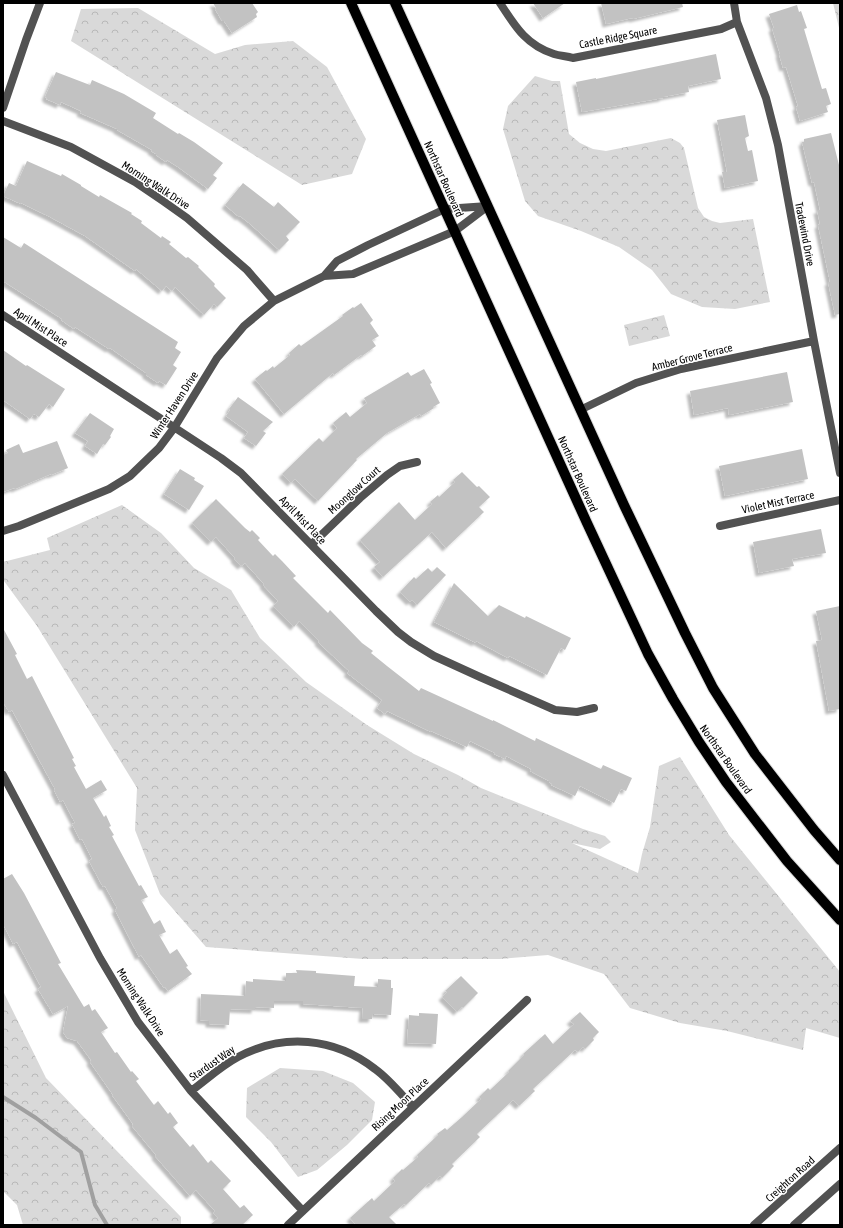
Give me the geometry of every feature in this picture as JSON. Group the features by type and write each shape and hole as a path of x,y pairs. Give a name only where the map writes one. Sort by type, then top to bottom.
{"main road":[{"name":"Northstar Boulevard","path":"351,3 648,654 699,742 756,821 787,861 840,920"},
{"path":"395,3 624,505 713,688 755,754 809,824 840,860"}],"street":[{"path":"3,108 40,3"},
{"name":"Castle Ridge Square","path":"500,3 527,40 554,54 573,58 721,29 737,22"},
{"name":"Tradewind Drive","path":"734,3 737,22 766,98 776,138 840,473"},
{"name":"Morning Walk Drive","path":"3,121 71,147 123,175 152,193 187,218 242,266 274,301"},
{"name":"Winter Haven Drive","path":"3,531 19,526 109,489 130,476 159,448 174,428 217,358 244,326 274,301 324,276 337,261 445,209 488,206"},
{"name":"Winter Haven Drive","path":"324,276 353,274 454,231 488,206"},
{"name":"April Mist Place","path":"3,315 221,458 241,473 376,611 411,642 434,656 555,710 577,712 594,708"},
{"name":"Amber Grove Terrace","path":"580,410 636,383 681,369 814,340"},
{"name":"Moonglow Court","path":"312,544 360,498 387,475 400,466 417,462"},
{"name":"Violet Mist Terrace","path":"720,526 840,500"},
{"name":"Morning Walk Drive","path":"3,775 100,958 138,1022 191,1091 303,1211"},
{"name":"Rising Moon Place","path":"288,1225 527,1000"},
{"name":"Stardust Way","path":"191,1091 237,1057 275,1043 309,1041 330,1045 347,1051 366,1062 413,1107"},
{"name":"Creighton Road","path":"754,1225 840,1148"},
{"path":"794,1225 840,1184"}],"green space":[{"path":"833,3 840,3 840,32"},
{"path":"138,8 215,54 245,45 293,41 327,67 366,139 352,174 302,185 71,41 81,9"},
{"path":"535,76 552,81 560,81 569,134 580,143 593,149 606,151 671,138 680,143 684,148 698,208 704,217 720,223 753,219 770,302 735,309 702,307 671,294 652,270 619,247 581,231 538,216 525,201 503,129 508,106"},
{"path":"664,315 670,336 629,346 624,325"},
{"path":"122,505 161,533 194,568 231,590 260,638 306,682 367,725 414,754 481,788 583,829 605,836 611,842 600,849 572,843 638,873 650,827 659,766 680,757 729,835 840,972 840,1038 806,1028 803,1050 727,1031 680,1023 630,1008 604,974 548,955 500,959 363,959 206,947 160,894 135,830 137,788 37,626 3,579 3,562 50,550 47,538"},
{"path":"3,991 46,1078 181,1217 181,1225 23,1225 17,1205 3,1191"},
{"path":"280,1068 323,1071 353,1083 375,1102 372,1120 347,1145 317,1170 298,1177 271,1142 246,1117 247,1088"}],"building":[{"path":"213,3 252,3 258,12 256,14 257,17 232,33 224,21 222,21"},
{"path":"533,3 565,3 543,18"},
{"path":"601,3 682,3 683,7 606,24"},
{"path":"797,5 799,12 801,11 807,28 804,29 822,89 826,88 831,104 826,106 828,112 800,121 796,107 798,106 786,67 783,68 772,28 774,28 769,14"},
{"path":"716,54 721,79 688,86 689,92 582,112 576,82"},
{"path":"56,72 90,85 92,80 124,94 156,113 153,118 194,142 223,163 213,175 217,178 208,189 178,167 167,160 166,162 151,151 152,150 117,129 80,113 81,111 61,102 60,105 46,99 47,98 45,97"},
{"path":"745,115 749,136 745,138 748,151 752,150 758,181 725,188 722,172 727,172 717,120"},
{"path":"831,133 840,169 840,314 835,315 828,282 830,282 818,225 820,224 817,210 820,210 814,182 812,183 802,142 804,142 804,139"},
{"path":"27,161 61,176 62,174 99,197 100,195 132,213 131,214 142,221 141,223 161,238 162,236 171,242 169,244 186,258 188,257 199,266 198,267 215,284 214,286 226,298 217,307 214,304 204,315 175,287 172,291 166,286 162,291 136,269 135,271 85,236 50,217 3,196 9,183 16,186"},
{"path":"243,183 274,207 278,202 300,222 286,236 289,240 279,250 249,223 225,205"},
{"path":"3,237 21,248 24,243 178,342 175,348 181,352 173,365 177,368 166,385 159,381 158,383 110,348 109,349 75,327 74,329 61,320 62,319 3,281"},
{"path":"361,303 373,320 370,323 379,336 372,340 376,346 334,375 333,373 284,414 255,379 266,370 267,371 273,366 274,368 290,355 289,353 299,344 301,346 343,316 342,315 353,307 354,308"},
{"path":"3,350 26,366 27,365 65,389 53,407 49,404 39,417 34,414 30,419 3,400"},
{"path":"424,369 432,383 430,384 440,403 421,416 420,414 387,433 356,459 357,460 318,501 295,479 291,483 282,474 319,438 323,442 337,428 333,423 346,412 350,417 367,403 364,398 408,372 411,376"},
{"path":"787,372 793,402 729,415 728,408 694,415 690,391"},
{"path":"238,397 273,422 263,431 266,433 256,446 244,438 248,432 226,416 230,410 229,409"},
{"path":"90,413 114,429 110,436 111,437 105,445 103,444 97,454 85,446 88,441 75,433"},
{"path":"57,441 68,468 15,489 14,488 3,492 3,455 8,453 6,450 19,444 23,453"},
{"path":"802,449 808,479 725,496 719,466"},
{"path":"180,469 195,478 194,480 204,486 189,510 164,494"},
{"path":"462,472 490,497 479,507 484,512 446,548 432,532 383,577 374,567 380,562 360,540 399,502 415,520 432,504 430,502 438,495 439,497 455,482 453,480"},
{"path":"216,499 245,528 250,532 252,530 260,538 258,540 273,556 275,554 282,561 296,576 293,578 328,613 330,610 362,643 373,651 371,653 419,691 421,688 493,720 535,741 536,738 601,769 603,765 632,778 626,791 621,789 614,803 580,786 575,796 551,785 552,784 549,781 530,771 531,769 506,756 505,759 470,741 467,747 387,711 385,714 377,708 382,700 347,673 349,671 318,642 319,641 299,621 294,627 273,606 278,601 245,563 241,566 216,537 211,542 192,523"},
{"path":"821,529 826,553 792,559 794,566 759,573 753,542"},
{"path":"437,567 446,575 417,605 412,600 410,602 400,592 414,577 416,579 428,568 432,572"},
{"path":"454,583 488,616 499,605 525,618 526,616 571,638 565,650 561,648 547,675 434,622"},
{"path":"840,606 840,709 829,711 816,641 822,640 816,611"},
{"path":"3,628 17,654 15,655 27,679 32,676 74,758 72,759 76,766 74,767 86,789 101,780 107,790 93,798 104,817 106,815 111,826 109,827 114,835 112,836 139,886 141,885 148,897 141,900 154,924 160,920 166,932 159,935 170,954 177,949 188,966 186,967 192,974 168,991 165,987 164,988 141,955 139,957 115,910 117,908 105,886 103,887 89,861 92,859 82,839 80,840 72,824 75,823 63,800 60,802 54,790 55,789 12,710 9,712 3,702"},
{"path":"12,874 24,893 61,963 58,964 84,1007 89,1004 92,1011 95,1009 108,1028 101,1032 115,1053 117,1052 131,1072 132,1071 139,1079 136,1081 154,1105 158,1101 168,1114 170,1112 178,1123 173,1127 190,1147 193,1144 208,1163 211,1160 231,1181 223,1189 240,1208 244,1205 253,1215 242,1225 210,1225 218,1218 213,1213 215,1211 196,1190 190,1196 155,1156 156,1155 132,1126 133,1124 112,1095 80,1045 77,1041 67,1038 63,1032 68,1006 53,1014 38,989 41,987 17,942 13,944 3,924 3,879"},
{"path":"296,970 355,976 354,986 378,987 378,979 391,980 391,988 393,988 391,1015 373,1014 372,1019 362,1019 363,1008 303,1004 303,1001 274,1001 274,1008 255,1007 255,1010 230,1009 229,1025 209,1024 209,1021 200,1020 201,994 245,996 246,981 253,982 253,979 286,981 286,973 297,973"},
{"path":"461,976 478,993 457,1012 442,997 447,992 445,991"},
{"path":"580,1012 599,1032 593,1038 594,1040 585,1049 583,1047 578,1052 575,1050 533,1089 535,1091 519,1106 513,1100 477,1134 480,1137 452,1164 454,1166 442,1178 440,1176 431,1185 429,1183 406,1205 404,1204 389,1217 397,1225 356,1225 350,1218 372,1198 374,1201 395,1181 393,1178 418,1157 417,1155 438,1135 437,1134 445,1128 447,1130 462,1117 481,1099 479,1097 488,1088 490,1090 509,1072 508,1071 524,1055 523,1054 545,1034 553,1044 574,1024 570,1021"},
{"path":"419,1013 438,1014 436,1044 407,1043 409,1015 419,1016"}],"waterway":[{"path":"3,1097 36,1118 81,1152 95,1205 107,1225"}]}
